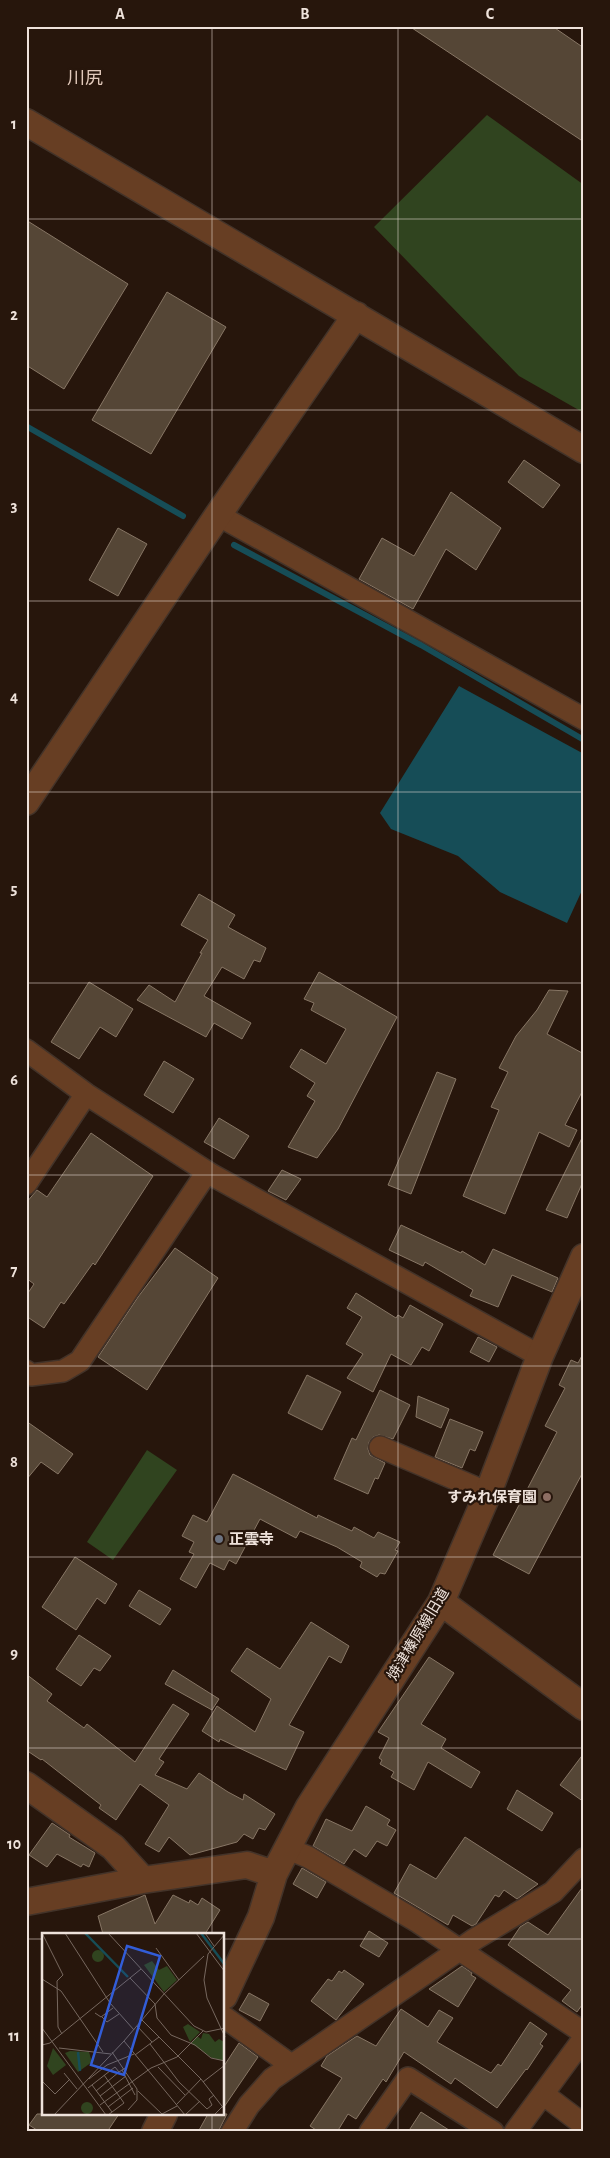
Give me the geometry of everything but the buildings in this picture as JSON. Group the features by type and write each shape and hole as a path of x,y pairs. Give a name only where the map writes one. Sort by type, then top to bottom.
{"street":[{"path":"26,122 584,450"},
{"path":"26,802 218,515 356,315"},
{"path":"218,515 584,719"},
{"path":"26,1050 86,1094 207,1172 540,1356"},
{"path":"26,1184 86,1094"},
{"path":"26,1371 31,1375 63,1371 80,1361 207,1172"},
{"name":"焼津榛原線旧道","path":"225,1994 261,1918 274,1874 286,1848 309,1807 441,1602 488,1493 540,1356 581,1271"},
{"path":"380,1447 488,1493"},
{"path":"441,1602 584,1707"},
{"path":"26,1785 113,1847 143,1880"},
{"path":"286,1848 308,1857 418,1922 584,2033"},
{"path":"232,2132 249,2105 272,2080 291,2065 460,1950 553,1892 584,1859"},
{"path":"26,1902 143,1880 247,1865 274,1874"},
{"path":"225,2018 291,2065"},
{"path":"515,2132 584,2038"},
{"path":"370,2132 408,2078 493,2132"},
{"path":"543,2094 584,2125"},
{"path":"155,2132 163,2116"}],"green space":[{"path":"487,115 584,185 584,413 519,376 374,227"},
{"path":"147,1450 177,1470 113,1560 87,1542"}],"water":[{"path":"459,686 584,754 584,886 567,923 500,892 458,856 391,829 380,813"}],"waterway":[{"path":"26,426 183,516"},
{"path":"234,545 421,645 584,740"}],"place":[{"name":"すみれ保育園","path":"547,1497"},
{"name":"正雲寺","path":"219,1539"}],"district":[{"name":"川尻","path":"85,78"}]}
